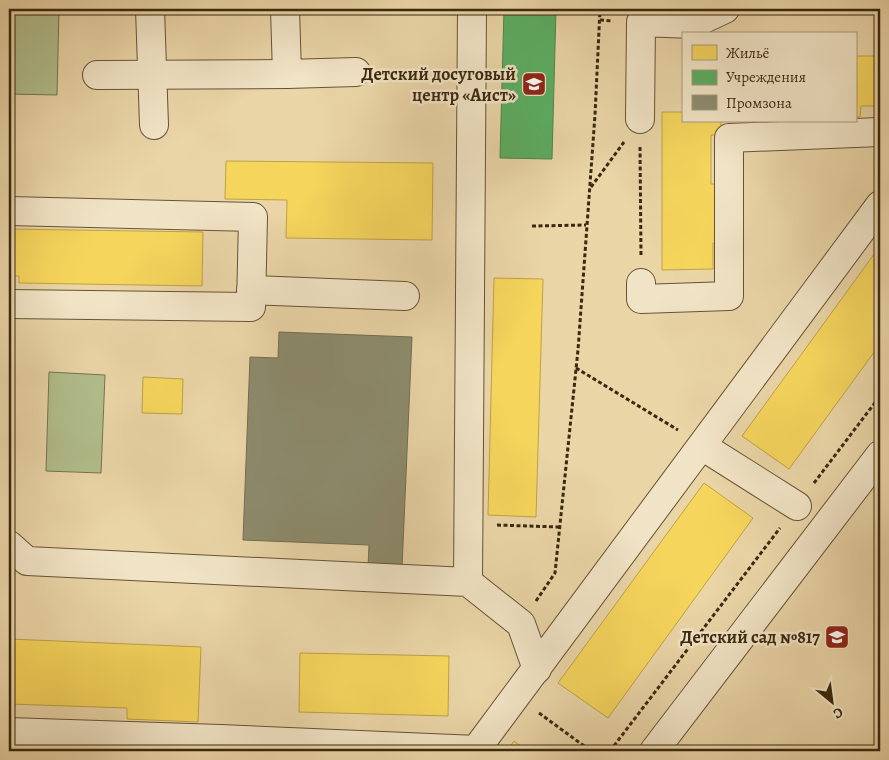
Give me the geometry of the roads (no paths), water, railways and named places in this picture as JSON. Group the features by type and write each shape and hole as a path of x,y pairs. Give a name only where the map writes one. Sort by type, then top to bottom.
{"street":[{"path":"150,9 154,125"},
{"path":"285,9 287,74"},
{"path":"468,582 472,9"},
{"path":"640,119 641,22 693,24 725,9"},
{"path":"97,75 356,72"},
{"path":"642,283 641,299 729,296 729,138 880,132"},
{"path":"9,732 220,745 476,750 880,205"},
{"path":"9,211 253,217 250,307 9,304"},
{"path":"251,290 405,296"},
{"path":"702,446 796,506"},
{"path":"654,751 880,455"},
{"path":"9,545 27,561 468,582 521,624 537,669"}],"place":[{"name":"Детский досуговый центр «Аист»","path":"534,84"},
{"name":"Детский сад №817","path":"837,637"}]}
